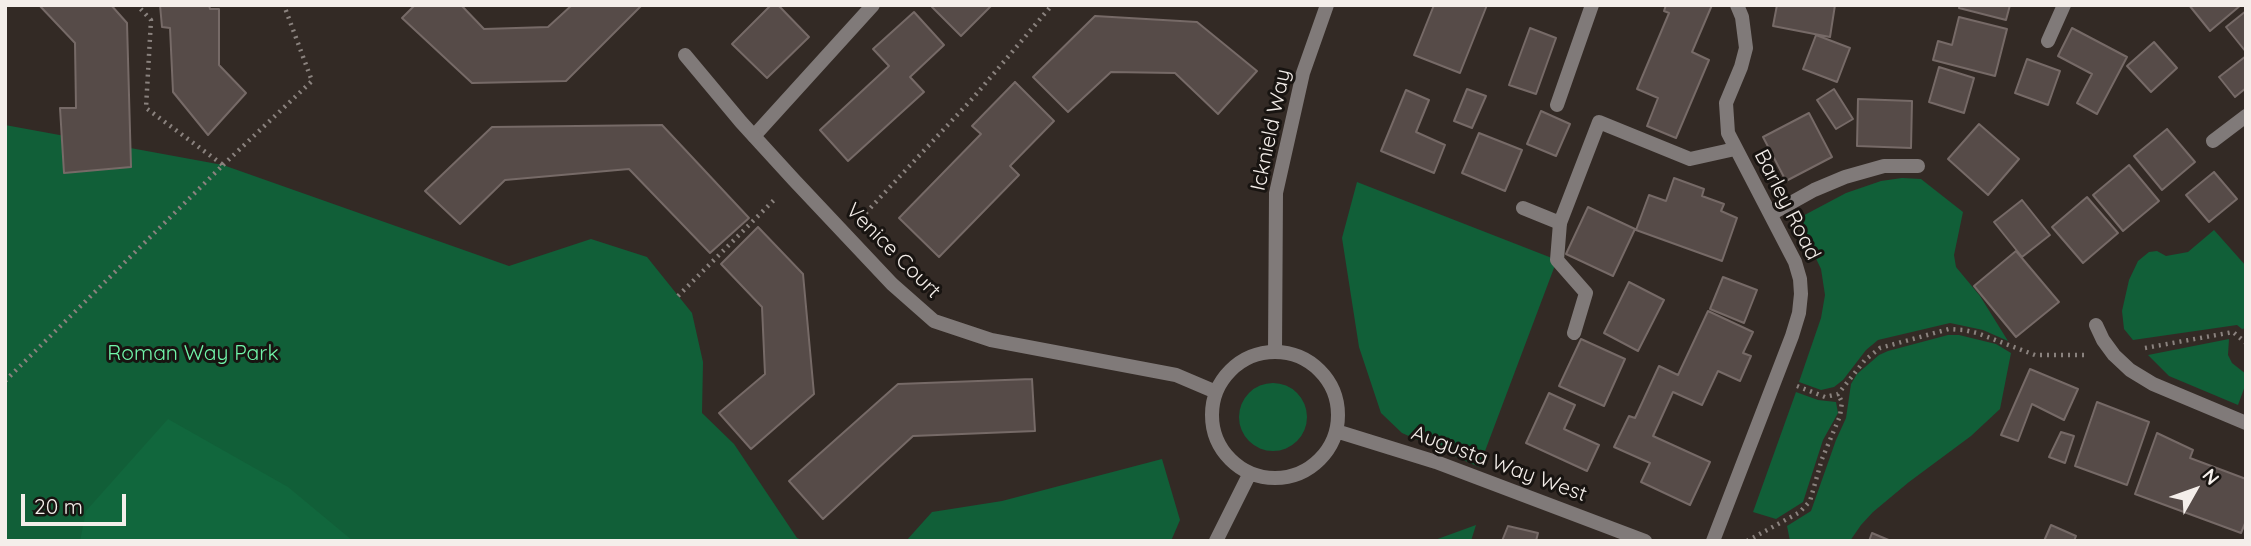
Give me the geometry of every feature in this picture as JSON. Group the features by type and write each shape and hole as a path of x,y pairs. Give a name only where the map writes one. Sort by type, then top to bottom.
{"street":[{"path":"754,136 873,5"},
{"name":"Icknield Way","path":"1275,351 1276,193 1303,74 1327,5"},
{"path":"1557,105 1592,5"},
{"name":"Barley Road","path":"1713,541 1799,313 1800,279 1795,262 1728,132 1726,103 1746,48 1742,17 1737,5"},
{"path":"2048,41 2064,5"},
{"name":"Venice Court","path":"685,55 794,180 892,284 934,321 991,340 1176,374 1216,392"},
{"path":"2213,141 2246,116"},
{"path":"1574,333 1586,293 1557,260 1560,223 1599,122 1690,159 1735,149"},
{"path":"1771,214 1814,190 1845,177 1884,166 1918,166"},
{"path":"1523,208 1560,223"},
{"path":"2096,325 2114,355 2130,370 2153,384 2246,423"},
{"path":"1263,352 1295,354 1312,363 1326,377 1335,394 1339,412 1336,432 1329,449 1318,462 1303,472 1286,478 1267,478 1250,473 1233,463 1221,448 1213,430 1212,411 1216,392 1222,380 1239,362 1263,352"},
{"name":"Augusta Way West","path":"1336,432 1436,462 1645,541"},
{"path":"1216,541 1250,473"}],"path":[{"path":"137,5 151,20 146,108 223,165"},
{"path":"5,381 223,165 312,81 285,5"},
{"path":"846,235 973,98 1052,5"},
{"path":"678,296 794,180"},
{"path":"1776,379 1825,397 1838,394 1865,360 1880,348 1949,329 1978,333 2035,355 2114,355 2233,332 2246,343"},
{"path":"1747,541 1800,512 1810,500 1822,460 1840,416 1842,402 1838,394"}],"green space":[{"name":"Roman Way Park","path":"5,125 223,165 509,266 591,239 647,257 692,313 703,362 702,413 734,444 797,538 804,541 5,541"},
{"path":"1921,179 1963,212 1954,255 1956,267 1980,296 2008,341 1983,330 1950,323 1878,340 1834,387 1821,390 1799,382 1821,318 1825,295 1821,269 1797,219 1846,193 1881,181"},
{"path":"1357,182 1557,260 1479,467 1402,433 1381,413 1359,347 1342,238"},
{"path":"2214,230 2246,266 2246,328 2242,329 2237,325 2133,340 2124,329 2122,311 2129,280 2138,261 2149,252 2157,251 2166,256 2188,252"},
{"path":"1948,335 1996,344 2011,353 2000,409 1971,436 1873,512 1850,541 1790,541 1787,526 1811,511 1846,418 1851,384 1857,374 1879,355 1888,351"},
{"path":"2229,339 2228,355 2232,363 2246,374 2246,383 2238,405 2169,376 2148,355"},
{"path":"1273,383 1286,386 1297,393 1304,404 1307,417 1304,430 1297,441 1286,448 1273,451 1260,448 1249,441 1242,430 1239,417 1242,404 1249,393 1260,386"},
{"path":"1796,392 1818,400 1836,402 1838,413 1823,440 1803,502 1776,519 1753,512"},
{"path":"168,419 288,487 353,541 80,541 86,511"},
{"path":"1162,459 1180,520 1171,541 906,541 932,512 1002,501"},
{"path":"1476,525 1471,541 1432,541"}],"building":[{"path":"39,5 111,5 127,23 131,167 64,173 60,108 76,108 75,43"},
{"path":"160,5 209,5 210,9 219,9 219,65 246,93 208,135 173,92 170,28 162,27"},
{"path":"415,5 461,5 484,29 548,27 572,5 642,5 566,81 472,83 402,18"},
{"path":"771,5 778,5 809,37 767,78 732,44"},
{"path":"992,5 961,36 932,7"},
{"path":"1434,5 1487,5 1460,73 1414,55"},
{"path":"1666,5 1712,5 1692,52 1709,60 1676,138 1647,126 1658,98 1637,89 1669,13 1664,11"},
{"path":"1777,5 1835,5 1830,37 1773,26"},
{"path":"1960,5 2010,5 2006,20 1959,8"},
{"path":"2189,5 2241,5 2210,31"},
{"path":"2246,11 2246,52 2226,27"},
{"path":"914,12 944,45 910,77 924,92 848,161 820,130 889,66 873,49"},
{"path":"1095,16 1197,22 1257,71 1218,114 1175,73 1111,72 1068,112 1033,77"},
{"path":"1959,17 2007,29 1995,76 1933,60 1938,41 1952,45"},
{"path":"1530,28 1556,38 1536,94 1509,85"},
{"path":"2072,28 2127,57 2097,114 2077,103 2092,74 2058,56"},
{"path":"1816,35 1850,48 1837,82 1803,69"},
{"path":"2154,42 2177,68 2151,92 2127,66"},
{"path":"2246,56 2246,88 2235,97 2219,77"},
{"path":"2027,59 2060,71 2048,105 2015,93"},
{"path":"1939,67 1974,78 1964,113 1929,102"},
{"path":"1015,82 1054,121 1010,166 1019,175 939,257 899,218 981,134 972,126"},
{"path":"1467,89 1486,96 1472,128 1454,121"},
{"path":"1834,89 1853,119 1836,129 1817,100"},
{"path":"1406,90 1429,100 1416,132 1445,145 1434,173 1381,151"},
{"path":"1858,99 1912,101 1911,148 1857,146"},
{"path":"1541,111 1570,124 1556,156 1527,144"},
{"path":"1809,113 1832,157 1786,181 1763,137"},
{"path":"1979,124 2019,159 1988,195 1948,159"},
{"path":"662,125 749,218 710,253 629,169 505,180 460,224 425,191 492,127"},
{"path":"2167,129 2195,162 2162,190 2134,156"},
{"path":"1479,133 1522,150 1505,191 1462,173"},
{"path":"2129,165 2159,201 2123,231 2093,195"},
{"path":"2214,172 2237,199 2209,222 2186,195"},
{"path":"1674,178 1704,189 1702,196 1724,204 1721,211 1737,218 1722,261 1636,230 1649,195 1666,201"},
{"path":"2087,197 2118,233 2083,263 2052,227"},
{"path":"2022,200 2050,235 2022,257 1994,222"},
{"path":"1588,207 1635,229 1613,276 1566,254"},
{"path":"758,227 803,274 814,394 751,449 719,413 765,374 762,307 721,264"},
{"path":"2016,251 2059,302 2016,337 1974,286"},
{"path":"1723,277 1757,290 1744,323 1710,309"},
{"path":"1629,282 1664,300 1638,351 1604,333"},
{"path":"1708,311 1753,332 1743,353 1751,356 1740,381 1718,371 1702,405 1673,392 1653,436 1710,462 1690,505 1641,482 1650,463 1614,447 1629,416 1635,418 1659,366 1678,375"},
{"path":"1581,339 1625,359 1604,406 1559,386"},
{"path":"2030,369 2078,389 2064,420 2032,404 2018,441 2001,435"},
{"path":"1032,379 1035,431 913,436 823,519 789,481 898,384"},
{"path":"1549,393 1575,405 1564,429 1599,445 1587,471 1526,443"},
{"path":"2097,402 2149,422 2127,485 2075,466"},
{"path":"2061,432 2074,436 2065,463 2049,457"},
{"path":"2157,433 2193,450 2190,458 2246,479 2246,521 2241,533 2135,494"},
{"path":"2051,525 2076,536 2074,541 2044,541"},
{"path":"1508,526 1538,533 1536,541 1502,541"},
{"path":"1872,533 1891,541 1869,541"}]}
